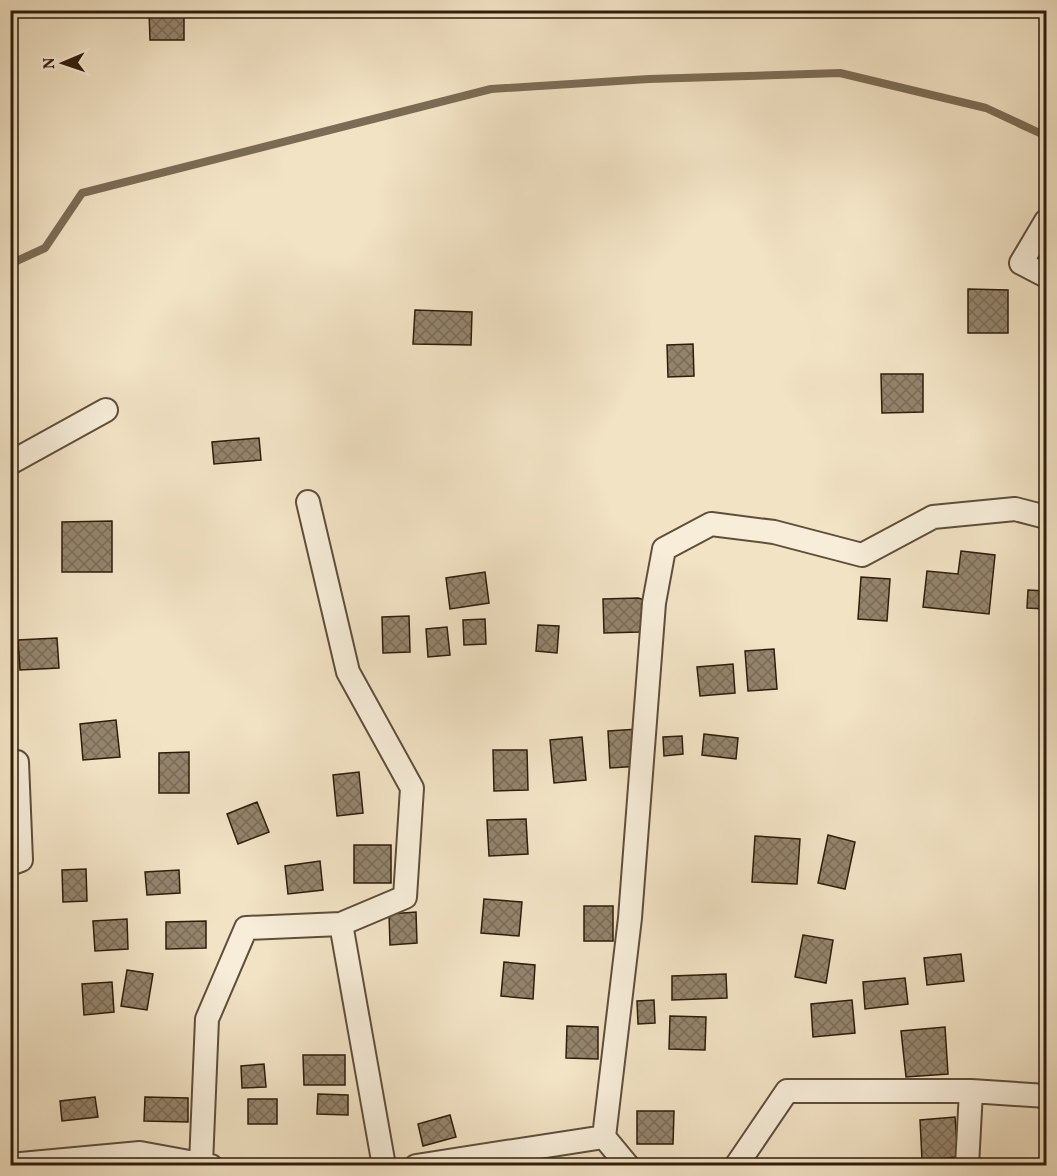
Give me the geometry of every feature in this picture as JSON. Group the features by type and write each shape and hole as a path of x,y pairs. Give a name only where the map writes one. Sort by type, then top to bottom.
{"street":[{"path":"1047,220 1020,263 1047,276"},
{"path":"10,463 106,410"},
{"path":"10,1165 140,1153 206,1165 207,1019 246,928 341,924 405,897 412,788 348,672 308,502"},
{"path":"628,1166 604,1137 630,918 654,603 664,549 711,524 774,532 862,555 933,518 1015,509 1047,518"},
{"path":"10,864 21,860 17,762"},
{"path":"341,924 384,1166"},
{"path":"736,1166 787,1090 971,1091 1047,1096"},
{"path":"967,1166 971,1091"},
{"path":"416,1166 604,1137"}],"building":[{"path":"149,10 184,10 184,40 150,40"},
{"path":"968,289 1008,290 1008,333 968,333"},
{"path":"415,310 472,312 471,345 413,344"},
{"path":"693,344 694,376 668,377 667,345"},
{"path":"881,374 923,374 923,412 882,413"},
{"path":"259,438 261,460 214,464 212,442"},
{"path":"112,521 112,572 62,572 62,522"},
{"path":"961,551 995,555 989,614 923,607 927,571 958,574"},
{"path":"485,572 489,603 450,609 446,578"},
{"path":"861,577 890,579 887,621 858,619"},
{"path":"1028,590 1046,591 1046,609 1027,608"},
{"path":"638,598 654,603 639,632 604,633 603,599"},
{"path":"409,616 410,652 383,653 382,617"},
{"path":"485,619 486,644 464,645 463,620"},
{"path":"538,625 559,626 557,653 536,651"},
{"path":"447,627 450,655 428,657 426,629"},
{"path":"57,638 59,668 20,670 18,640"},
{"path":"774,649 777,689 748,691 745,651"},
{"path":"733,664 735,693 700,696 697,667"},
{"path":"116,720 120,757 83,760 80,724"},
{"path":"639,729 641,766 610,768 608,731"},
{"path":"704,734 738,738 736,759 702,755"},
{"path":"682,736 683,754 664,756 663,737"},
{"path":"582,737 586,780 554,783 550,740"},
{"path":"493,750 527,750 528,790 494,791"},
{"path":"189,752 189,793 159,793 159,753"},
{"path":"359,772 363,813 337,816 333,775"},
{"path":"257,802 269,832 238,844 227,814"},
{"path":"526,819 528,854 489,856 487,820"},
{"path":"828,835 855,842 845,889 818,883"},
{"path":"755,836 800,839 797,884 752,882"},
{"path":"354,845 391,845 391,883 354,883"},
{"path":"320,861 323,890 288,894 285,866"},
{"path":"86,869 87,901 63,902 62,870"},
{"path":"179,870 180,893 147,895 145,872"},
{"path":"484,899 522,902 519,936 481,933"},
{"path":"584,906 613,906 613,941 584,941"},
{"path":"416,912 417,943 390,945 389,914"},
{"path":"127,919 128,949 95,951 93,921"},
{"path":"206,921 206,948 166,949 166,922"},
{"path":"803,935 833,940 826,983 795,977"},
{"path":"961,954 964,981 927,985 924,958"},
{"path":"504,962 535,965 533,999 501,996"},
{"path":"127,970 153,974 147,1010 121,1006"},
{"path":"726,974 727,998 672,1000 672,976"},
{"path":"905,978 908,1004 865,1009 863,982"},
{"path":"112,982 114,1012 84,1015 82,984"},
{"path":"654,1000 655,1023 638,1024 637,1001"},
{"path":"852,1000 855,1033 813,1037 811,1004"},
{"path":"670,1016 706,1017 705,1050 669,1049"},
{"path":"567,1026 598,1027 598,1059 566,1058"},
{"path":"945,1027 948,1074 906,1077 901,1031"},
{"path":"303,1055 345,1055 345,1085 304,1085"},
{"path":"264,1064 266,1087 242,1088 241,1066"},
{"path":"318,1094 348,1095 348,1115 317,1114"},
{"path":"95,1097 98,1117 62,1121 60,1101"},
{"path":"145,1097 188,1098 188,1122 144,1121"},
{"path":"248,1099 277,1099 277,1124 248,1124"},
{"path":"637,1111 674,1111 673,1144 637,1144"},
{"path":"450,1115 456,1137 423,1146 418,1124"},
{"path":"955,1117 958,1157 922,1160 920,1120"},
{"path":"1032,1162 1032,1166 990,1166 989,1164"}],"waterway":[{"path":"10,264 45,248 82,193 491,89 649,79 840,73 986,108 1046,136"}]}
